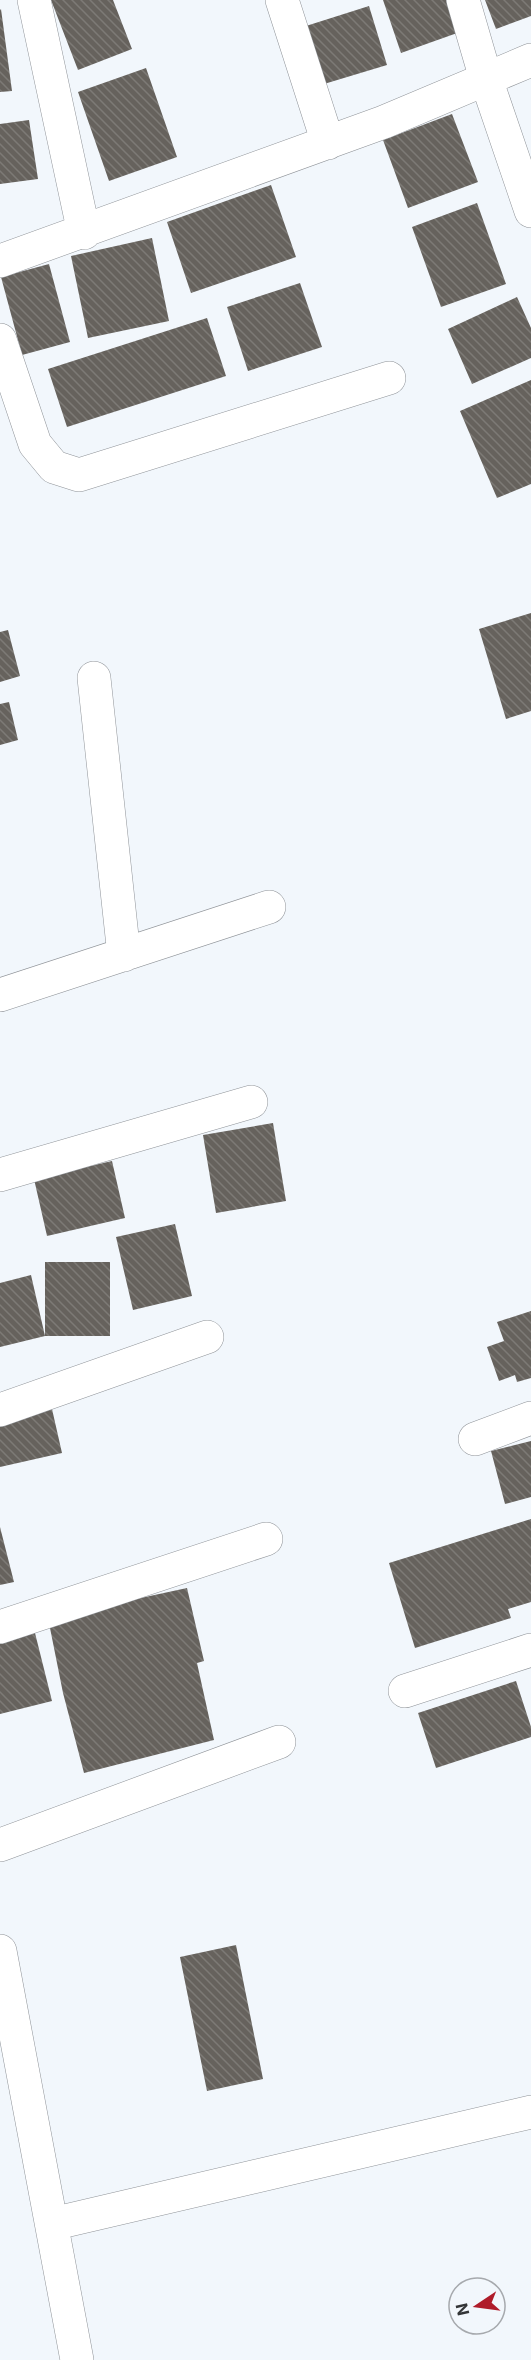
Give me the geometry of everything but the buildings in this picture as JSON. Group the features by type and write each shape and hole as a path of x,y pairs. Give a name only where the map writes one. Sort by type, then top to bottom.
{"street":[{"path":"34,0 84,233"},
{"path":"282,0 328,143"},
{"path":"464,0 486,79 531,212"},
{"path":"0,261 84,233 384,122 531,60"},
{"path":"0,340 35,444 54,467 79,475 389,378"},
{"path":"94,678 124,954"},
{"path":"0,995 269,907"},
{"path":"0,1175 251,1102"},
{"path":"0,1410 207,1337"},
{"path":"475,1438 531,1418"},
{"path":"0,1627 266,1539"},
{"path":"405,1691 531,1650"},
{"path":"0,1845 279,1742"},
{"path":"0,1951 77,2360"},
{"path":"52,2224 531,2112"}]}
